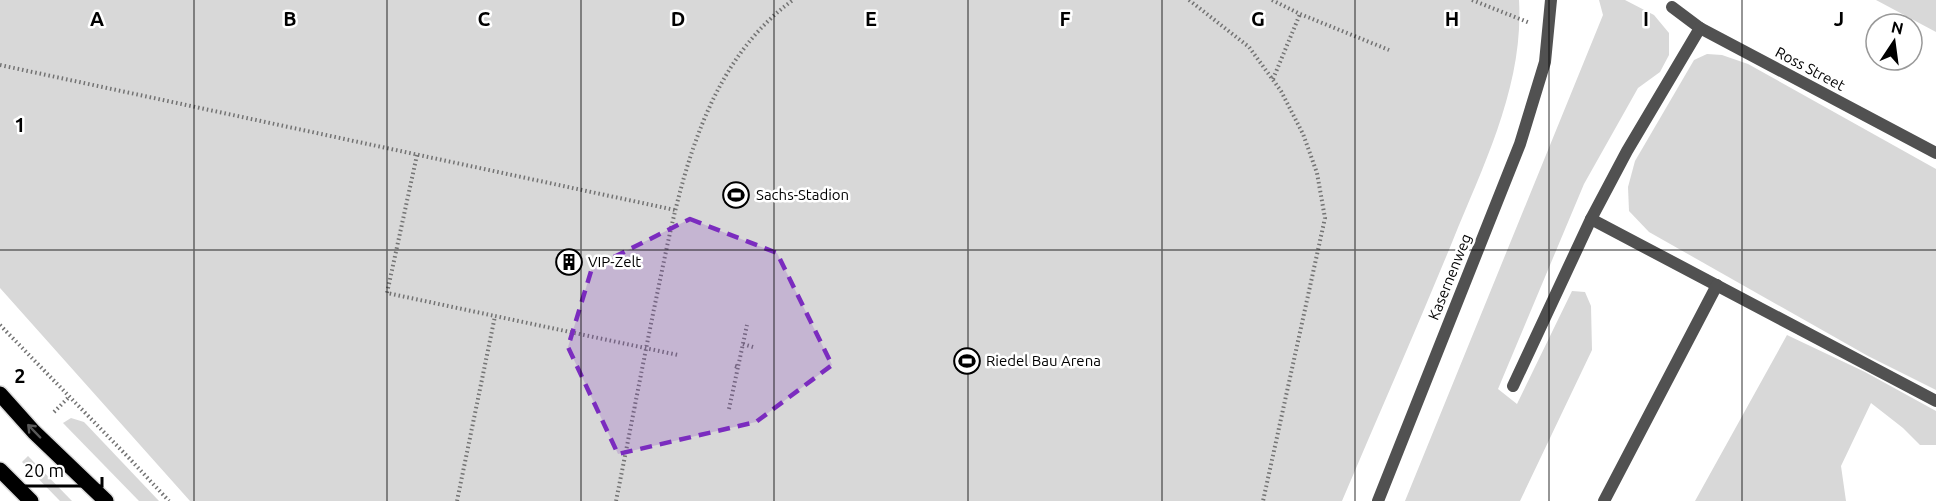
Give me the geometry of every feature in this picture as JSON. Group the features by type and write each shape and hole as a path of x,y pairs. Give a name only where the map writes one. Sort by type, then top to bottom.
{"main road":[{"path":"0,394 34,432 106,501"},
{"path":"0,470 31,501"}],"street":[{"name":"Kasernenweg","path":"1378,501 1520,144 1545,62 1551,0"},
{"name":"Ross Street","path":"1672,7 1700,28 1936,153"},
{"path":"1513,386 1591,219 1627,151 1700,28"},
{"path":"1591,219 1936,401"},
{"path":"1604,501 1717,285"}],"path":[{"path":"616,501 675,210 696,136 730,67 774,14 793,0"},
{"path":"1189,0 1249,47 1281,91 1303,134 1317,173 1325,218 1263,501"},
{"path":"1272,0 1300,14 1389,50"},
{"path":"1472,0 1549,31"},
{"path":"1273,80 1300,14"},
{"path":"0,64 675,210"},
{"path":"417,154 387,293 678,355"},
{"path":"457,501 495,316"},
{"path":"0,325 169,501"},
{"path":"729,409 747,325"},
{"path":"743,344 753,347"},
{"path":"54,412 69,397"}],"highlighted area":[{"path":"690,219 777,253 832,365 756,422 618,454 568,347 592,268"}],"shaded area":[{"name":"Sachs-Stadion","path":"0,0 1519,0 1519,32 1508,93 1489,153 1342,501 190,501 0,288"},
{"path":"1599,0 1625,0 1654,15 1669,33 1669,55 1660,72 1638,88 1584,184 1498,389 1517,404 1572,291 1585,292 1591,306 1592,350 1520,501 1405,501 1603,15"},
{"path":"1876,0 1936,0 1936,32 1924,26 1924,12 1898,12"},
{"path":"1707,54 1722,55 1748,64 1936,169 1936,390 1868,356 1649,232 1629,211 1628,187 1635,161 1694,60"},
{"path":"1787,335 1865,372 1936,411 1936,445 1920,445 1903,428 1871,403 1841,466 1846,501 1695,501"},
{"path":"71,418 84,422 159,501 139,501 63,423"},
{"path":"28,456 72,501 60,501 22,462"}],"place":[{"name":"Sachs-Stadion","path":"736,195"},
{"name":"VIP-Zelt","path":"569,262"},
{"name":"Riedel Bau Arena","path":"967,361"}]}
